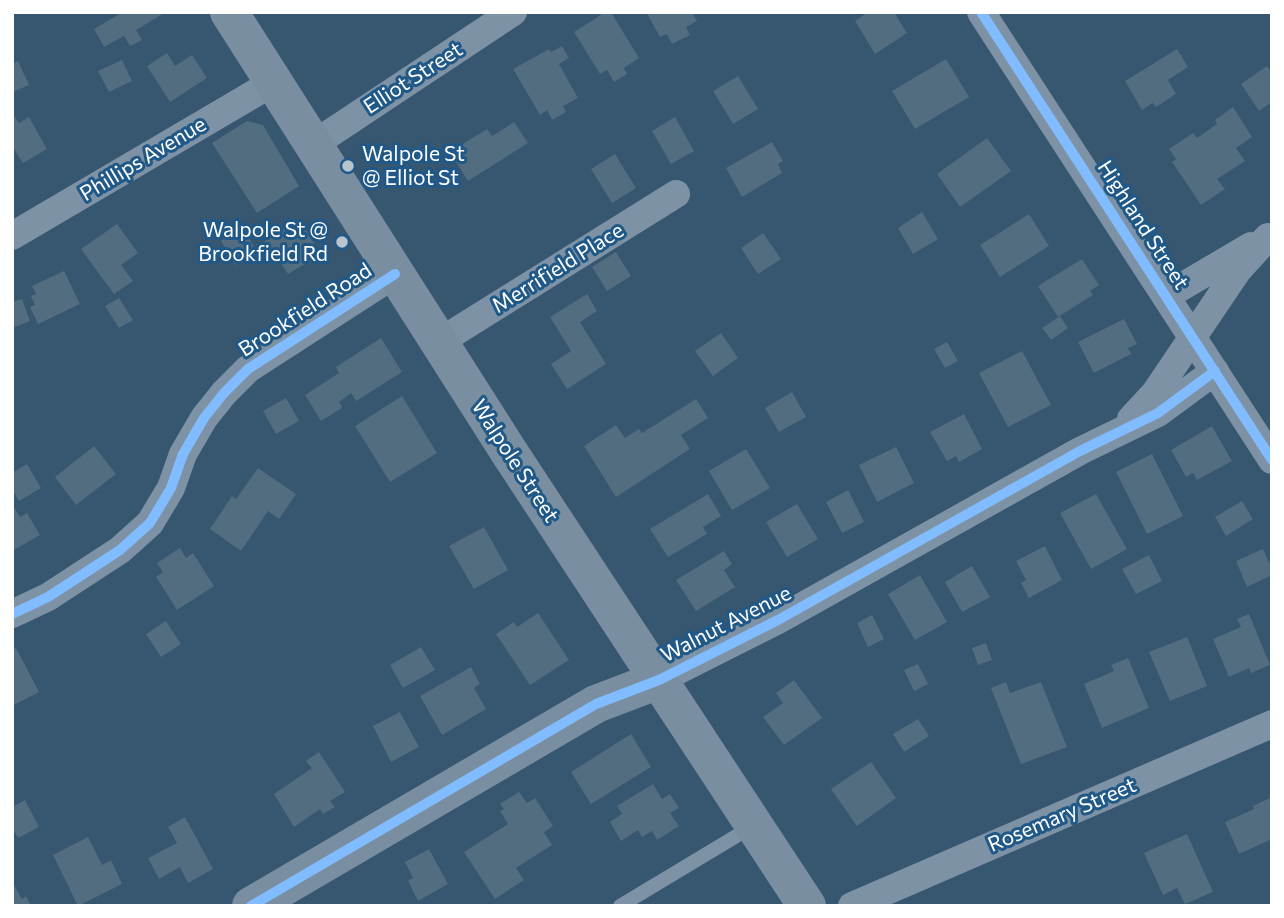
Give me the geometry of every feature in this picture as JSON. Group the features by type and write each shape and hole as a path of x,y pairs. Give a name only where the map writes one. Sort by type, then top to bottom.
{"main road":[{"name":"Walpole Street","path":"229,12 395,274 807,906"},
{"name":"Walnut Avenue","path":"251,906 596,704 659,680"}],"street":[{"name":"Elliot Street","path":"313,144 513,12"},
{"name":"Highland Street","path":"981,12 1272,460"},
{"name":"Phillips Avenue","path":"12,236 274,82"},
{"name":"Merrifield Place","path":"439,342 676,194"},
{"path":"1166,296 1270,236"},
{"name":"Walnut Avenue","path":"1120,430 1155,393 1238,270 1270,236"},
{"name":"Brookfield Road","path":"12,614 48,597 120,550 150,523 171,488 183,454 204,418 248,369 395,274"},
{"name":"Walnut Avenue","path":"659,680 778,620 1120,430 1158,413 1215,371"},
{"name":"Rosemary Street","path":"852,906 1272,724"}],"lane":[{"path":"620,906 754,825"}],"building":[{"path":"123,12 166,12 136,30 142,40 130,46 124,36 104,47 94,29"},
{"path":"599,12 611,12 639,58 624,68 627,74 614,82 607,70 600,74 574,32 601,15"},
{"path":"646,12 692,12 697,21 686,27 690,35 672,44 667,34 660,37"},
{"path":"868,12 894,12 907,33 875,54 855,21"},
{"path":"562,46 569,58 559,64 578,98 563,106 566,112 552,120 547,110 540,115 513,69 549,49 551,52"},
{"path":"1177,49 1188,67 1168,80 1176,94 1156,107 1153,103 1142,110 1125,81"},
{"path":"167,53 175,66 192,55 207,78 170,102 147,66"},
{"path":"946,59 969,97 915,129 892,91"},
{"path":"122,60 132,81 109,92 98,71"},
{"path":"18,61 29,85 13,92 12,64"},
{"path":"1267,66 1272,74 1272,102 1259,111 1241,84"},
{"path":"738,76 758,109 733,124 713,91"},
{"path":"1233,107 1252,137 1236,148 1245,161 1217,179 1225,189 1201,205 1172,162 1176,159 1169,149 1193,133 1197,138 1217,124 1215,120"},
{"path":"12,113 19,123 29,117 47,149 23,163 14,149 12,150"},
{"path":"675,117 694,151 671,164 652,131"},
{"path":"247,121 263,125 299,186 257,213 212,143"},
{"path":"514,122 528,143 468,181 450,152 487,129 492,136"},
{"path":"987,138 1011,171 960,207 937,174"},
{"path":"772,142 783,161 778,164 782,173 742,197 726,168"},
{"path":"615,154 636,188 612,203 591,169"},
{"path":"922,212 938,239 913,254 898,228"},
{"path":"1029,214 1049,246 1000,277 980,245"},
{"path":"117,224 138,253 121,265 133,281 114,294 81,249"},
{"path":"290,225 295,232 304,227 321,254 288,274 277,257 272,260 262,243"},
{"path":"243,228 257,252 235,265 221,241"},
{"path":"763,233 781,259 758,274 741,248"},
{"path":"616,252 631,276 607,291 592,267"},
{"path":"1082,259 1099,285 1090,291 1093,295 1058,317 1038,286"},
{"path":"64,271 80,304 38,324 30,307 35,305 31,296 36,294 32,286"},
{"path":"587,294 597,311 580,322 606,364 567,389 551,364 571,351 550,317"},
{"path":"119,298 133,320 119,328 105,306"},
{"path":"22,299 30,321 15,327 12,320 12,302"},
{"path":"1060,316 1068,328 1051,340 1042,328"},
{"path":"1124,319 1137,344 1128,348 1131,354 1094,373 1078,342"},
{"path":"721,333 738,358 713,376 695,351"},
{"path":"381,338 402,372 356,401 351,393 339,402 342,408 321,421 305,395 339,373 336,367"},
{"path":"947,342 958,361 945,368 934,349"},
{"path":"1022,351 1051,405 1008,427 979,373"},
{"path":"792,392 806,417 779,432 765,408"},
{"path":"402,396 437,453 390,482 355,426"},
{"path":"286,398 299,421 276,434 263,411"},
{"path":"696,399 708,418 681,435 690,449 616,497 584,446 616,425 625,438 639,429 642,433"},
{"path":"964,414 982,449 959,462 956,456 947,461 930,432"},
{"path":"1212,426 1232,461 1197,480 1193,473 1186,477 1171,450"},
{"path":"94,446 116,474 76,505 55,477"},
{"path":"896,447 914,483 877,502 859,465"},
{"path":"746,449 770,488 732,510 709,471"},
{"path":"1152,454 1183,516 1147,534 1116,472"},
{"path":"27,464 41,488 19,501 12,489 12,473"},
{"path":"258,468 296,494 279,519 268,511 241,551 210,529 232,496 236,499"},
{"path":"848,490 864,522 842,533 826,502"},
{"path":"708,494 721,516 703,527 707,534 668,557 650,529"},
{"path":"1096,494 1127,549 1091,569 1060,513"},
{"path":"1242,501 1253,519 1226,536 1215,517"},
{"path":"12,504 20,517 27,513 40,535 12,551"},
{"path":"797,504 818,539 787,557 766,522"},
{"path":"484,527 508,570 474,589 449,546"},
{"path":"1045,546 1062,580 1029,598 1021,583 1026,580 1016,561"},
{"path":"180,548 186,558 193,553 214,586 177,610 156,577 163,572 157,563"},
{"path":"1263,549 1272,575 1247,587 1236,561"},
{"path":"724,551 732,564 724,570 735,587 696,611 676,580"},
{"path":"1149,555 1162,581 1136,594 1122,569"},
{"path":"972,566 990,597 962,612 945,582"},
{"path":"920,575 947,622 915,640 888,594"},
{"path":"538,613 569,660 530,685 496,634 514,622 517,627"},
{"path":"1249,614 1270,665 1251,673 1249,668 1229,677 1213,639 1241,627 1237,619"},
{"path":"872,615 884,639 868,647 857,623"},
{"path":"166,621 181,644 161,657 146,634"},
{"path":"1187,637 1207,686 1170,701 1149,652"},
{"path":"986,643 992,660 978,665 972,648"},
{"path":"421,647 435,670 403,688 390,665"},
{"path":"16,648 39,692 12,706 12,650"},
{"path":"1128,658 1149,708 1102,728 1084,684 1114,671 1111,665"},
{"path":"918,664 928,684 914,691 904,670"},
{"path":"471,667 480,684 474,688 486,709 442,735 420,696"},
{"path":"794,680 822,718 784,745 763,717 783,703 776,693"},
{"path":"1006,682 1010,693 1041,682 1067,747 1021,764 991,688"},
{"path":"400,712 419,747 391,762 373,726"},
{"path":"918,719 929,736 904,752 893,734"},
{"path":"631,734 651,767 591,804 571,772"},
{"path":"319,752 345,792 330,801 335,807 323,814 320,809 294,827 274,794 312,768 306,761"},
{"path":"871,762 896,798 857,826 831,789"},
{"path":"653,784 662,799 670,794 679,808 670,813 679,826 657,840 652,831 642,837 638,830 621,841 610,822 622,814 617,806"},
{"path":"519,792 527,803 535,798 553,826 544,832 552,845 516,868 524,880 495,899 464,852 508,824 500,811 504,809 500,804"},
{"path":"1272,797 1272,839 1239,854 1225,822 1254,809 1253,806"},
{"path":"25,800 39,827 18,838 12,828 12,807"},
{"path":"185,817 213,869 188,883 180,867 159,879 148,858 177,843 168,827"},
{"path":"1187,834 1213,892 1185,904 1177,888 1163,895 1144,853"},
{"path":"88,837 102,865 111,860 122,884 78,906 53,855"},
{"path":"429,849 448,884 418,901 408,881 413,878 405,862"},
{"path":"14,885 22,899 26,896 31,906 12,906"}],"cycle path":[{"path":"981,12 1272,460"},
{"path":"12,614 48,597 120,550 150,523 171,488 183,454 204,418 248,369 395,274"},
{"path":"251,906 596,704 659,680 778,620 1080,451 1158,413 1215,371"}],"place":[{"name":"Walpole St @ Elliot St","path":"348,166"},
{"name":"Walpole St @ Brookfield Rd","path":"342,242"}]}
